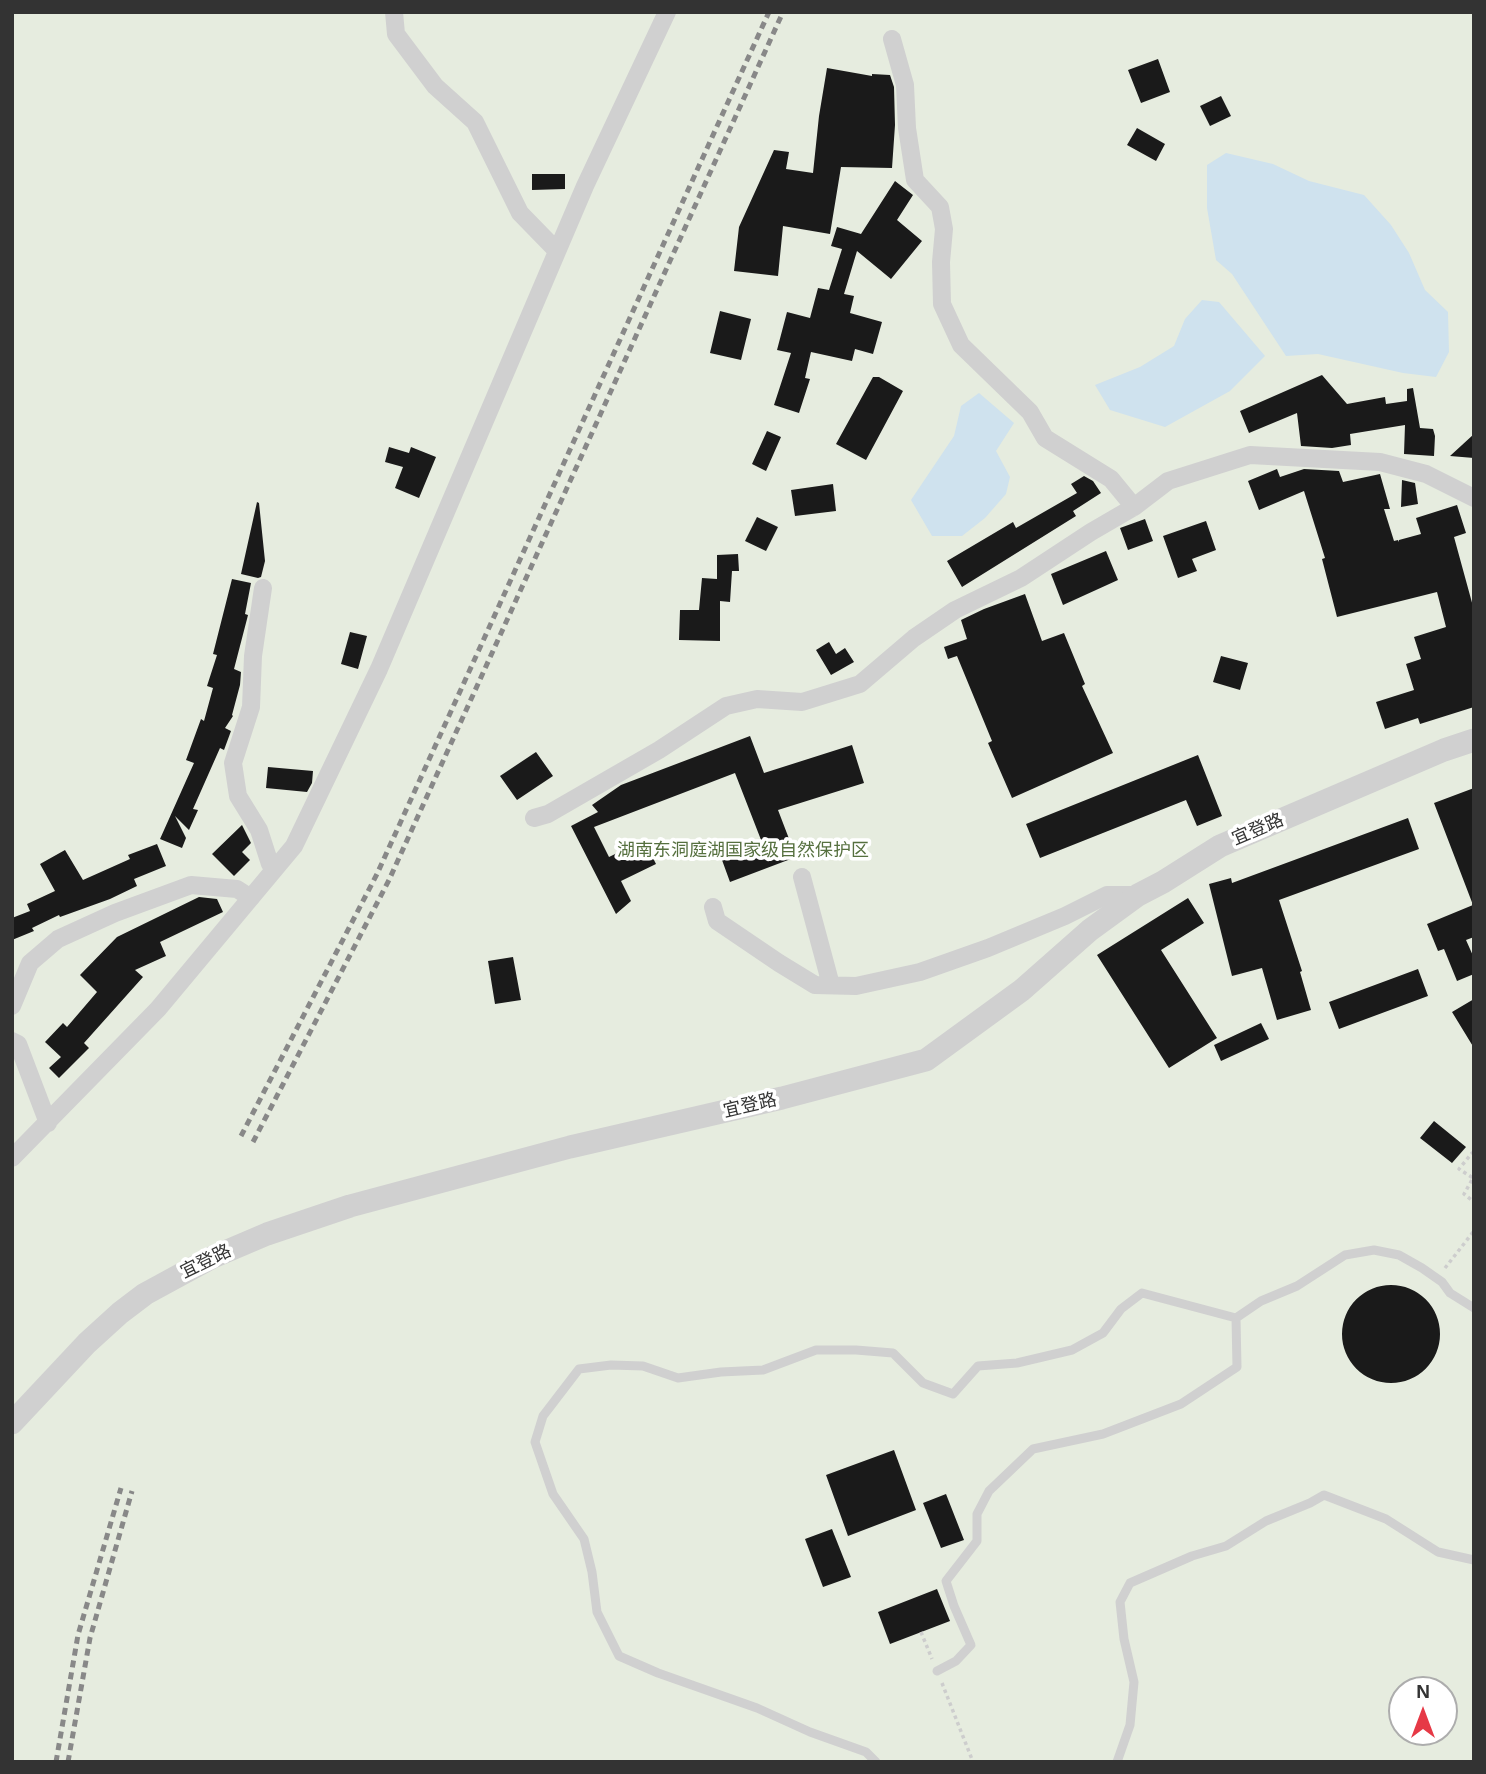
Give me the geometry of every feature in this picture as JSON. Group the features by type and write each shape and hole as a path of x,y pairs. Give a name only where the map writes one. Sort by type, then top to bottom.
{"street":[{"path":"394,12 396,34 435,86 475,122 520,213 557,251"},
{"path":"12,1157 158,1009 294,846 367,694 585,186 667,12"},
{"path":"892,38 905,85 907,128 915,180 940,207 944,229 940,262 942,304 961,345 1030,412 1045,438 1111,479 1134,507"},
{"path":"534,818 548,814 648,756 726,706 757,699 802,702 860,684 914,638 955,610 1021,578 1134,507 1168,481 1250,455 1380,462 1426,474 1474,498"},
{"path":"263,588 253,656 251,707 233,763 238,796 259,830 270,864"},
{"name":"宜登路","path":"12,1423 120,1313 153,1289 213,1257 267,1234 350,1206 570,1147 782,1098 926,1060 1022,990 1090,930 1138,895 1163,883 1220,846 1444,750 1474,740"},
{"path":"802,877 831,985"},
{"path":"12,1006 30,963 58,939 115,912 191,885 237,889 251,898"},
{"path":"713,907 717,921 815,985 856,986 920,972 988,948 1107,895 1138,895"},
{"path":"12,1041 18,1044 48,1123"}],"lane":[{"path":"876,1762 866,1752 619,1656 597,1612 584,1539 553,1494 535,1442 542,1416 579,1369 611,1365 643,1366 678,1378 763,1370 816,1350 856,1349 893,1353 923,1383 953,1394 978,1366 1017,1363 1072,1350 1102,1333 1121,1309 1142,1293 1236,1318 1261,1301 1297,1286 1345,1255 1374,1250 1399,1255 1437,1278 1450,1293 1474,1308"},
{"path":"937,1671 956,1661 971,1645 946,1581 977,1541 977,1514 989,1491 1033,1449 1102,1434 1181,1404 1237,1367 1236,1318"},
{"path":"1117,1762 1130,1725 1134,1682 1119,1602 1130,1583 1192,1556 1226,1546 1266,1521 1324,1495 1386,1520 1438,1552 1474,1560"}],"path":[{"path":"1474,1154 1472,1153 1459,1169 1473,1178 1464,1194 1474,1202"},
{"path":"1437,1278 1474,1231"},
{"path":"921,1632 973,1762"}],"green space":[{"name":"湖南东洞庭湖国家级自然保护区","path":"12,12 1474,12 1474,1762 12,1762"}],"water":[{"path":"1226,153 1273,164 1309,181 1364,195 1391,225 1409,253 1425,290 1448,312 1449,352 1436,377 1403,373 1318,354 1286,356 1232,274 1216,260 1207,208 1207,165"},
{"path":"1202,300 1219,302 1265,356 1230,391 1165,427 1110,410 1095,385 1140,367 1174,346 1185,319"},
{"path":"979,393 1014,423 996,451 1010,477 1006,494 985,518 962,536 932,536 911,500 954,436 961,406"}],"building":[{"path":"1158,59 1170,92 1141,103 1128,70"},
{"path":"827,68 872,76 890,75 894,87 895,125 892,168 841,167 830,234 783,226 778,276 734,271 739,227 774,150 789,152 786,169 813,173"},
{"path":"1221,96 1231,116 1210,126 1200,106"},
{"path":"1137,128 1165,144 1156,161 1127,145"},
{"path":"532,174 565,174 565,189 532,190"},
{"path":"895,181 913,195 897,220 922,241 891,279 857,251 844,294 854,296 850,313 882,322 873,354 855,349 852,361 811,352 805,378 810,379 799,413 774,405 791,353 777,350 787,312 810,318 818,288 829,290 842,249 831,246 837,227 861,234"},
{"path":"720,311 751,319 741,360 710,353"},
{"path":"1322,375 1347,404 1385,397 1386,404 1407,401 1407,389 1413,388 1420,428 1433,429 1434,456 1404,454 1405,425 1350,434 1351,445 1332,448 1301,446 1297,413 1249,433 1240,411"},
{"path":"873,377 879,377 903,391 866,460 836,444"},
{"path":"767,431 781,437 766,471 752,464"},
{"path":"1474,434 1474,458 1450,456"},
{"path":"389,447 409,453 411,447 436,457 419,498 395,488 403,467 385,462"},
{"path":"1277,469 1280,477 1304,469 1339,471 1343,482 1380,474 1390,509 1384,509 1394,541 1399,542 1421,534 1416,518 1457,505 1466,533 1454,537 1474,610 1474,707 1420,724 1418,718 1385,729 1376,702 1414,690 1406,664 1421,659 1414,637 1446,627 1437,592 1337,617 1322,559 1325,558 1304,491 1259,510 1248,481"},
{"path":"1084,476 1093,481 1101,493 1073,511 1076,516 962,587 947,561 1013,522 1016,528 1077,493 1071,484"},
{"path":"1402,480 1415,483 1418,504 1401,507"},
{"path":"833,484 836,511 795,516 791,490"},
{"path":"257,502 265,561 261,577 258,578 241,574"},
{"path":"757,517 778,527 766,551 745,541"},
{"path":"1145,519 1153,541 1128,550 1120,528"},
{"path":"1206,521 1216,550 1192,559 1197,571 1178,578 1163,536"},
{"path":"1106,551 1118,580 1063,605 1051,574"},
{"path":"738,554 739,571 732,571 730,602 720,601 720,641 679,640 680,610 699,610 702,578 717,579 717,555"},
{"path":"232,579 251,583 245,614 248,615 234,669 241,672 240,685 233,716 225,728 231,731 224,750 220,748 193,809 198,810 189,830 175,816 186,838 182,848 160,839 194,763 186,760 201,719 204,721 213,688 207,686 217,655 213,654"},
{"path":"1025,594 1042,641 1064,633 1085,684 1082,686 1113,753 1012,798 988,743 992,741 957,656 948,659 944,647 967,639 961,620"},
{"path":"350,632 367,636 358,669 341,664"},
{"path":"829,642 836,654 845,648 854,662 831,675 816,650"},
{"path":"1221,656 1248,663 1240,690 1213,682"},
{"path":"750,736 764,773 852,745 864,783 778,810 796,857 730,882 722,860 763,845 735,773 594,827 609,857 644,840 656,864 621,881 631,901 616,914 571,826 598,812 592,805 621,785"},
{"path":"536,752 553,776 517,800 500,776"},
{"path":"1198,755 1222,816 1197,826 1186,800 1040,858 1026,824"},
{"path":"268,767 313,771 312,783 307,792 266,788"},
{"path":"1474,788 1474,937 1466,940 1474,958 1474,974 1457,981 1444,949 1438,951 1427,924 1473,905 1434,803"},
{"path":"1408,818 1419,849 1279,900 1302,971 1300,972 1311,1010 1277,1020 1262,968 1232,976 1209,884 1231,878 1232,883"},
{"path":"242,825 251,843 242,852 250,860 234,876 212,854"},
{"path":"157,844 166,866 134,879 137,886 110,899 60,917 59,915 32,928 34,931 12,940 12,918 30,911 27,904 55,891 40,864 65,850 83,880 130,859 128,855"},
{"path":"199,897 217,899 223,912 160,942 166,956 135,970 143,977 84,1043 89,1048 59,1078 49,1068 61,1057 45,1042 63,1023 67,1027 97,992 80,975 117,937"},
{"path":"1188,898 1204,923 1161,950 1217,1038 1169,1068 1097,955"},
{"path":"513,957 521,1000 495,1004 488,961"},
{"path":"1418,969 1428,996 1339,1029 1329,1002"},
{"path":"1474,999 1474,1048 1452,1012"},
{"path":"1261,1023 1269,1039 1221,1061 1214,1045"},
{"path":"1434,1121 1466,1147 1452,1163 1420,1138"},
{"path":"1391,1285 1410,1289 1426,1299 1436,1315 1440,1334 1436,1353 1426,1369 1410,1379 1391,1383 1372,1379 1356,1369 1346,1353 1342,1334 1346,1315 1356,1299 1372,1289"},
{"path":"894,1450 916,1510 848,1536 826,1475"},
{"path":"946,1494 964,1540 941,1548 923,1503"},
{"path":"832,1529 851,1577 823,1587 805,1539"},
{"path":"937,1589 950,1621 890,1644 878,1612"}],"railway":[{"path":"241,1136 377,874 769,12"},
{"path":"253,1142 389,880 783,12"},
{"path":"56,1762 78,1635 121,1488"},
{"path":"68,1762 90,1638 132,1491"}]}
